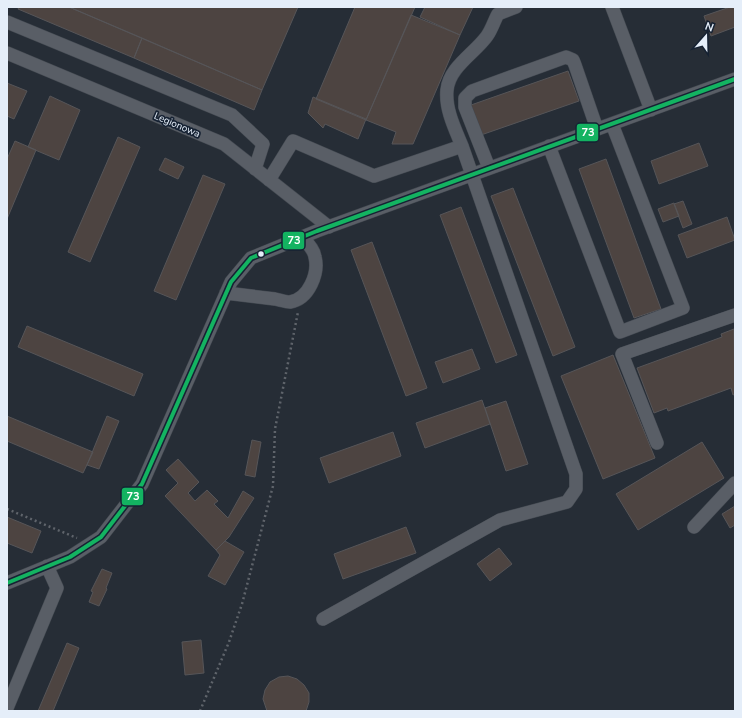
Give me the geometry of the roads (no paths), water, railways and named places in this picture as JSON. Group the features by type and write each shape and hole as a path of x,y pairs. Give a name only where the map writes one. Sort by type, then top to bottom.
{"street":[{"path":"323,620 500,520 567,502 576,489 576,474 572,460 448,110 447,89 453,74 487,36 498,14 516,7"},
{"path":"612,7 651,110"},
{"path":"7,22 232,115 263,144 255,169"},
{"name":"Legionowa","path":"7,53 224,144 329,227"},
{"path":"489,168 465,107 465,98 472,90 566,57 573,60 597,129"},
{"path":"7,582 70,557 101,537 142,484 226,293 240,269 251,258 329,227 735,79"},
{"path":"549,146 620,332 682,308 612,124"},
{"path":"269,180 293,141 374,176 462,146"},
{"path":"226,293 291,302 301,296 312,284 316,268 315,256 312,249 302,237"},
{"path":"657,443 622,354 735,315"},
{"path":"694,527 735,483"},
{"path":"7,708 57,588 47,566"}]}
